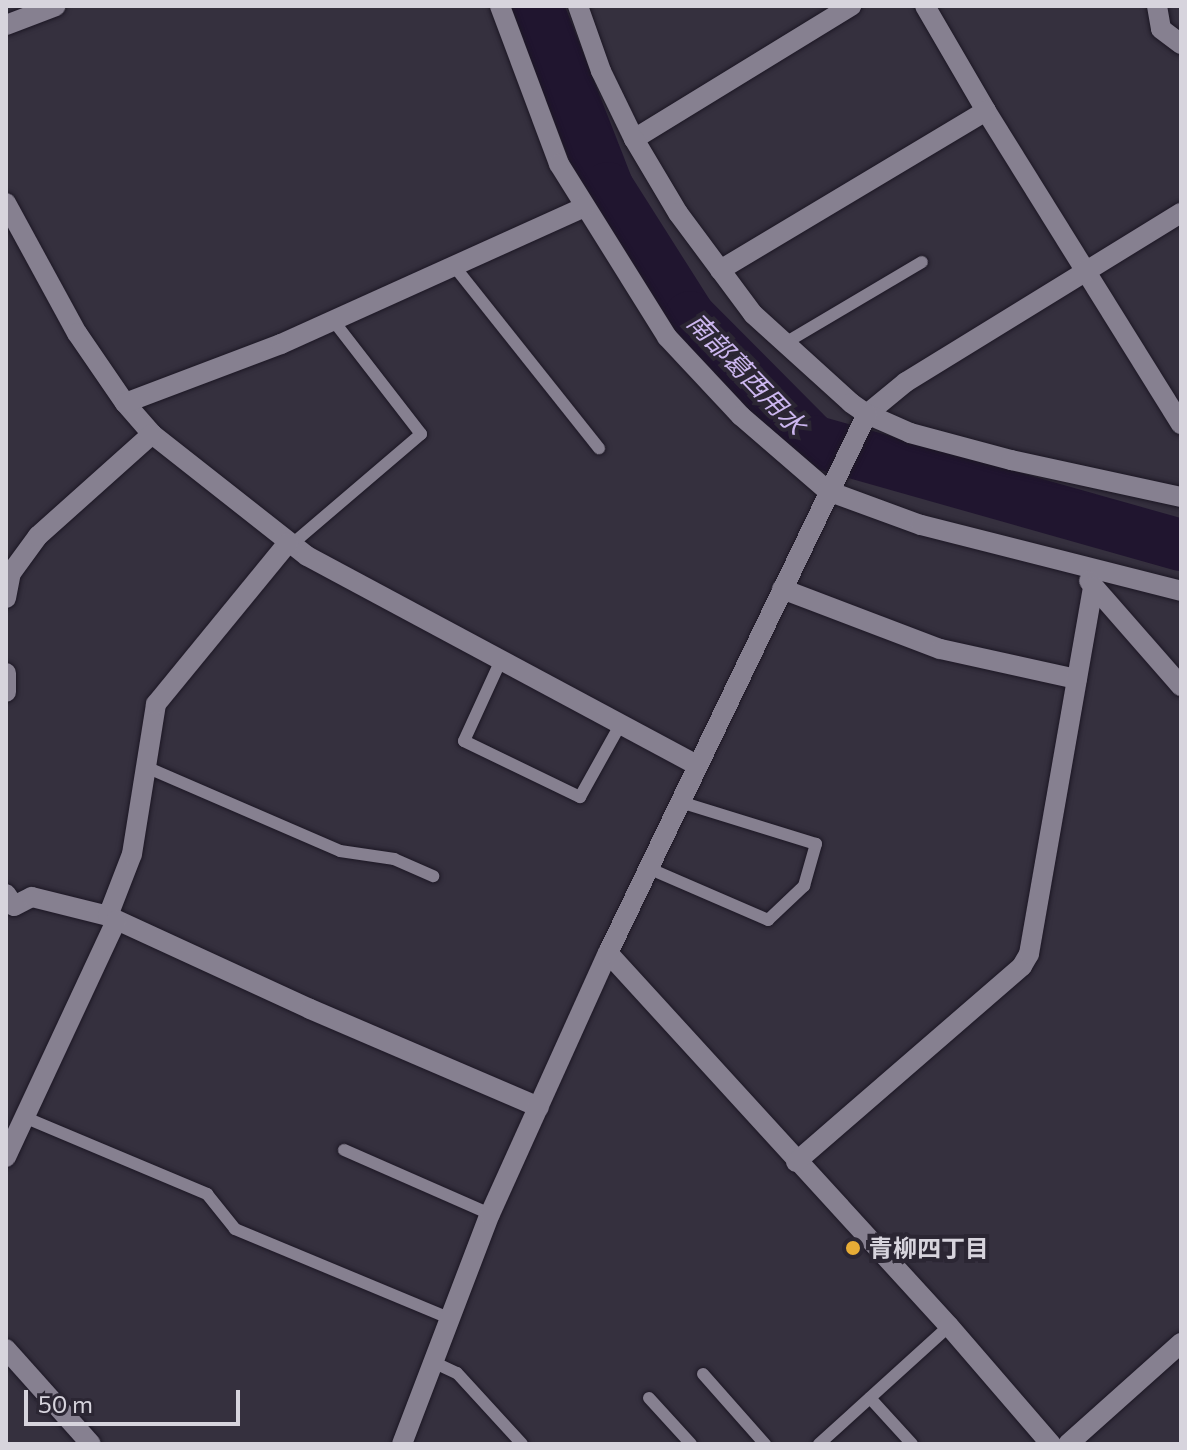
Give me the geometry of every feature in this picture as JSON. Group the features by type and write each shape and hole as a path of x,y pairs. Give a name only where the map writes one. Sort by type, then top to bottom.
{"street":[{"path":"6,25 56,6"},
{"path":"500,6 547,138 584,207 667,337 741,416 830,486 921,525 1080,568 1181,591"},
{"path":"578,6 601,71 634,139 678,213 753,314 862,422 1011,460 1181,497"},
{"path":"634,139 851,6"},
{"path":"925,6 986,111 1181,424"},
{"path":"1157,6 1161,29 1181,44"},
{"path":"720,270 986,111"},
{"path":"6,203 77,333 125,403 152,434 290,544 696,765"},
{"path":"125,403 333,320 584,207"},
{"path":"402,1444 490,1214 696,765 862,422 906,382 1181,213"},
{"path":"6,598 9,571 38,536 152,434"},
{"path":"6,1157 112,919 132,854 156,704 290,544"},
{"path":"1080,568 1093,588 1181,686"},
{"path":"796,1162 1022,966 1029,954 1093,588"},
{"path":"782,589 940,649 1077,679"},
{"path":"6,673 6,692"},
{"path":"9,904 32,897 112,919 539,1107"},
{"path":"608,953 949,1326 1051,1444"},
{"path":"1068,1444 1181,1343"},
{"path":"6,1349 91,1444"}],"lane":[{"path":"785,343 922,262"},
{"path":"454,266 599,448"},
{"path":"290,544 421,434 333,320"},
{"path":"501,660 464,741 580,797 620,725"},
{"path":"146,767 340,851 394,859 433,876"},
{"path":"648,868 768,920 804,886 816,844 680,802"},
{"path":"24,1117 207,1194 235,1229 449,1318"},
{"path":"344,1150 490,1214"},
{"path":"819,1444 949,1326"},
{"path":"433,1362 457,1373 522,1444"},
{"path":"703,1374 765,1444"},
{"path":"649,1398 691,1444"},
{"path":"870,1398 912,1444"}],"waterway":[{"name":"南部葛西用水","path":"537,6 608,188 690,317 813,441 1181,545"}],"place":[{"name":"青柳四丁目","path":"853,1248"}]}
